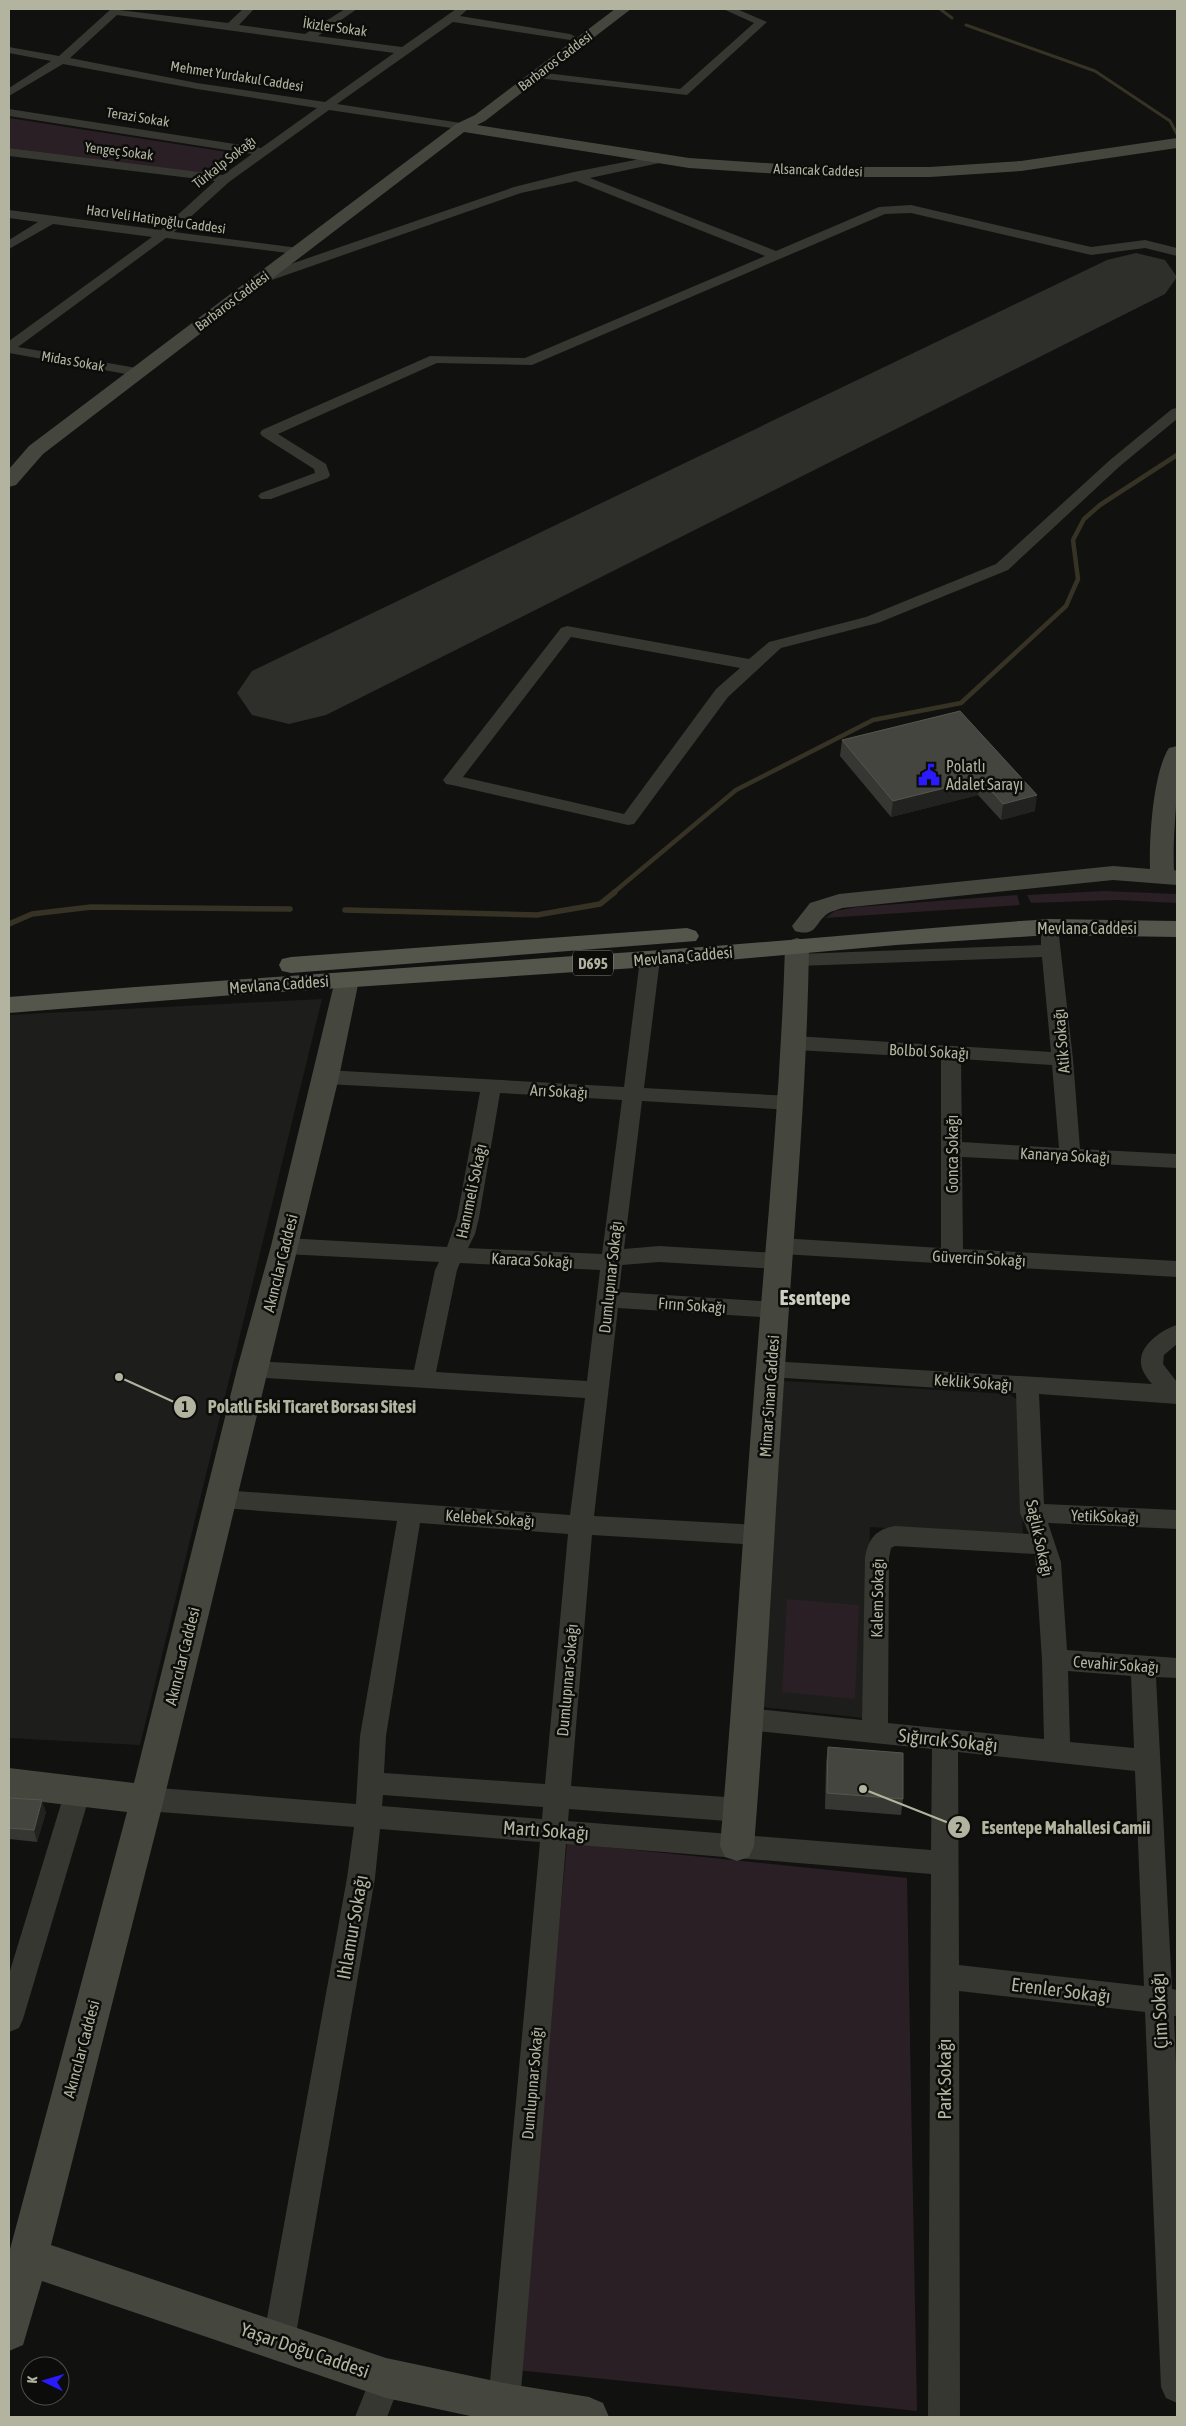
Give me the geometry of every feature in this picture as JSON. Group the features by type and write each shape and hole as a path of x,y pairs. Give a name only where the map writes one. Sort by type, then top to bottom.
{"main road":[{"name":"Mevlana Caddesi","path":"10,1003 650,959 800,944 1071,910 1177,912"},
{"name":"Mevlana Caddesi","path":"10,1003 800,944 1050,939 1177,929"}],"street":[{"path":"230,27 249,9"},
{"path":"307,38 352,9"},
{"name":"Türkalp Sokağı","path":"9,348 163,236 225,179 464,9"},
{"name":"Barbaros Caddesi","path":"461,126 470,113 607,9"},
{"name":"Barbaros Caddesi","path":"9,480 36,450 137,372 299,252 461,126 480,118 624,9"},
{"path":"537,75 683,93 762,22 728,9"},
{"path":"9,92 61,60 116,10"},
{"name":"İkizler Sokak","path":"116,10 403,51"},
{"path":"451,18 570,38"},
{"name":"Mehmet Yurdakul Caddesi","path":"9,50 198,86 461,126"},
{"name":"Terazi Sokak","path":"9,112 263,152"},
{"name":"Alsancak Caddesi","path":"461,126 660,159 801,170 930,172 1051,163 1177,143"},
{"name":"Yengeç Sokak","path":"9,152 225,179"},
{"path":"261,279 518,190 574,176 660,159"},
{"path":"574,176 778,256"},
{"path":"447,360 527,362 883,210 911,209 1091,251 1145,244 1177,252"},
{"name":"Hacı Veli Hatipoğlu Caddesi","path":"9,214 163,236 299,252"},
{"path":"9,245 50,220"},
{"name":"Midas Sokak","path":"9,348 137,372"},
{"path":"266,496 323,475 321,467 267,433 435,359 527,362"},
{"path":"753,665 567,631 452,780 628,820 722,694 775,645 872,620 1002,567 1115,463 1177,412"},
{"path":"800,944 819,908 839,901 1113,872 1169,877 1160,846 1162,820 1177,753"},
{"name":"Atik Sokağı","path":"1050,939 1063,1059 1070,1155"},
{"name":"Mimar Sinan Caddesi","path":"737,1846 748,1719 770,1369 791,1104 800,944"},
{"name":"Dumlupınar Sokağı","path":"504,2403 581,1525 650,959"},
{"name":"Akıncılar Caddesi","path":"9,2331 222,1499 252,1369 285,1246 326,1077 347,980"},
{"name":"Bolbol Sokağı","path":"795,1043 1063,1059"},
{"name":"Gonca Sokağı","path":"951,1052 952,1256"},
{"name":"Arı Sokağı","path":"326,1077 791,1104"},
{"name":"Hanımeli Sokağı","path":"423,1380 442,1288 453,1256 464,1234 468,1218 491,1087"},
{"name":"Kanarya Sokağı","path":"952,1149 1177,1161"},
{"name":"Karaca Sokağı","path":"285,1246 596,1263 625,1257 659,1254 780,1253"},
{"name":"Güvercin Sokağı","path":"780,1253 952,1256 1177,1269"},
{"name":"Fırın Sokağı","path":"608,1299 776,1310"},
{"path":"1177,1333 1160,1346 1153,1356 1152,1364 1154,1373 1177,1395"},
{"path":"252,1369 598,1390"},
{"name":"Keklik Sokağı","path":"770,1369 1177,1395"},
{"name":"Sağlık Sokağı","path":"1027,1385 1032,1513 1045,1545 1049,1562 1055,1660 1057,1752"},
{"name":"Kelebek Sokağı","path":"222,1499 581,1525 759,1535"},
{"name":"Ihlamur Sokağı","path":"279,2340 361,1878 368,1818 373,1736 410,1512"},
{"name":"YetikSokağı","path":"1032,1513 1177,1519"},
{"name":"Kalem Sokağı","path":"875,1732 877,1558 881,1541 886,1536 895,1536 1045,1545"},
{"name":"Cevahir Sokağı","path":"1055,1660 1177,1668"},
{"name":"Çim Sokağı","path":"1142,1666 1147,1761 1168,2002 1177,2387"},
{"name":"Sığırcık Sokağı","path":"748,1719 1147,1761"},
{"name":"Park Sokağı","path":"944,2417 945,1740"},
{"path":"9,1783 146,1799"},
{"name":"Martı Sokağı","path":"370,1784 740,1810"},
{"path":"9,2019 78,1791"},
{"name":"Martı Sokağı","path":"146,1799 944,1863"},
{"name":"Erenler Sokağı","path":"944,1976 1168,2002"},
{"name":"Yaşar Doğu Caddesi","path":"27,2256 279,2340 386,2378 504,2403 589,2417"},
{"path":"372,2417 386,2378"}],"shaded area":[{"path":"9,118 240,154 214,175 9,148"},
{"path":"1104,891 1177,894 1177,903 1117,900 1031,903 1027,895"},
{"path":"1017,895 1020,905 825,918 835,911 857,907"},
{"path":"322,999 140,1745 9,1738 9,1015"},
{"path":"784,1381 1009,1394 1020,1402 1023,1536 870,1527 864,1718 761,1707"},
{"path":"787,1599 859,1605 855,1699 782,1692"},
{"path":"567,1843 907,1878 917,2411 516,2370"}],"building":[{"name":"Polatlı Adalet Sarayı","path":"960,711 1037,795 1003,804 981,779 893,801 842,740"},
{"path":"828,1747 903,1753 903,1799 827,1793"},
{"path":"9,1798 42,1800 34,1830 9,1828"}],"waterway":[{"path":"940,9 952,18"},
{"path":"966,25 1095,71 1170,121 1177,134"},
{"path":"613,893 736,790 873,720 961,703 1066,606 1078,579 1073,540 1084,519 1100,505 1177,455"},
{"path":"345,910 537,915 600,904 615,892"},
{"path":"9,924 32,914 91,907 290,909"}],"runway":[{"path":"289,693 1136,277"}],"place":[{"name":"Polatlı Adalet Sarayı","path":"929,775"},
{"name":"Polatlı Eski Ticaret Borsası Sitesi","path":"119,1377"},
{"name":"Esentepe Mahallesi Camii","path":"863,1789"}],"district":[{"name":"Esentepe","path":"815,1297"}]}
